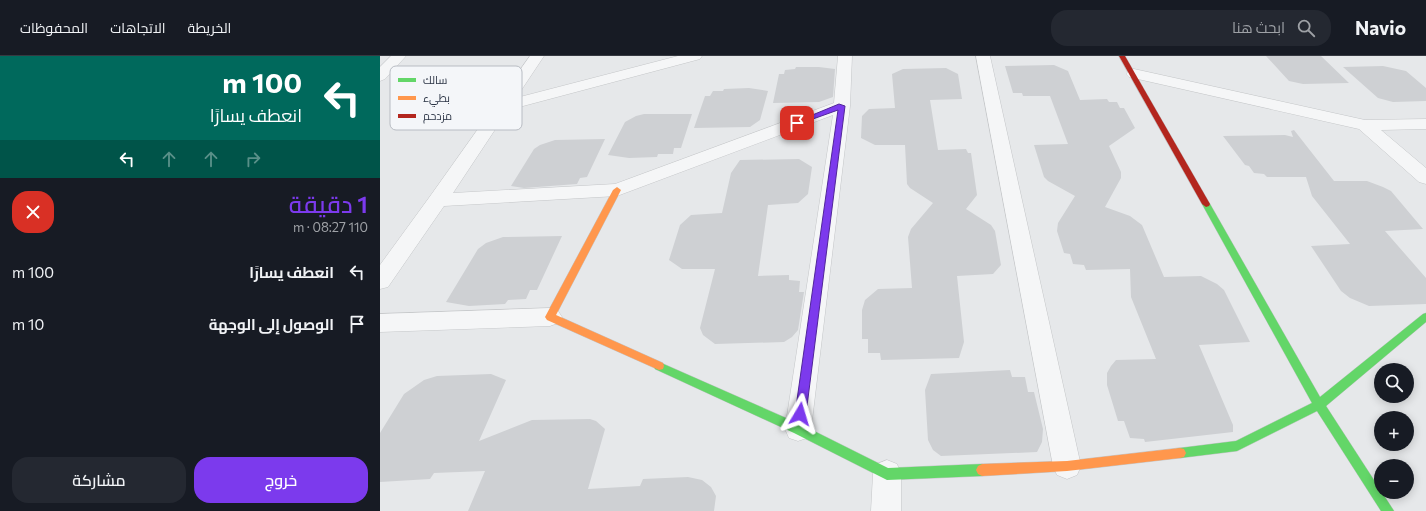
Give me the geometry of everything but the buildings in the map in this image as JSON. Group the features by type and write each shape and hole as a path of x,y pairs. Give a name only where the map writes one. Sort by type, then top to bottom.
{"street":[{"path":"380,76 399,56"},
{"path":"522,77 537,56"},
{"path":"522,101 695,56"},
{"path":"798,429 842,106 845,56"},
{"path":"983,56 1067,466"},
{"path":"1122,56 1134,74 1319,405 1388,511"},
{"path":"1134,74 1365,125 1426,124"},
{"path":"438,200 617,190 842,106"},
{"path":"1365,125 1426,178"},
{"path":"380,281 486,130"},
{"path":"550,317 617,190"},
{"path":"380,323 550,317 798,429 887,474 1067,466 1237,446 1319,405 1426,317"},
{"path":"886,511 887,474"}],"traffic: fast":[{"path":"1206,204 1319,405 1388,511"},
{"path":"1180,453 1237,446 1319,405 1426,317"},
{"path":"659,366 798,429 887,474 982,470"}],"traffic: slow":[{"path":"617,190 550,317 659,366"},
{"path":"982,470 1067,466 1180,453"}],"traffic: jam":[{"path":"1122,56 1206,204"}],"route":[{"path":"797,123 842,106 800,414"}]}
